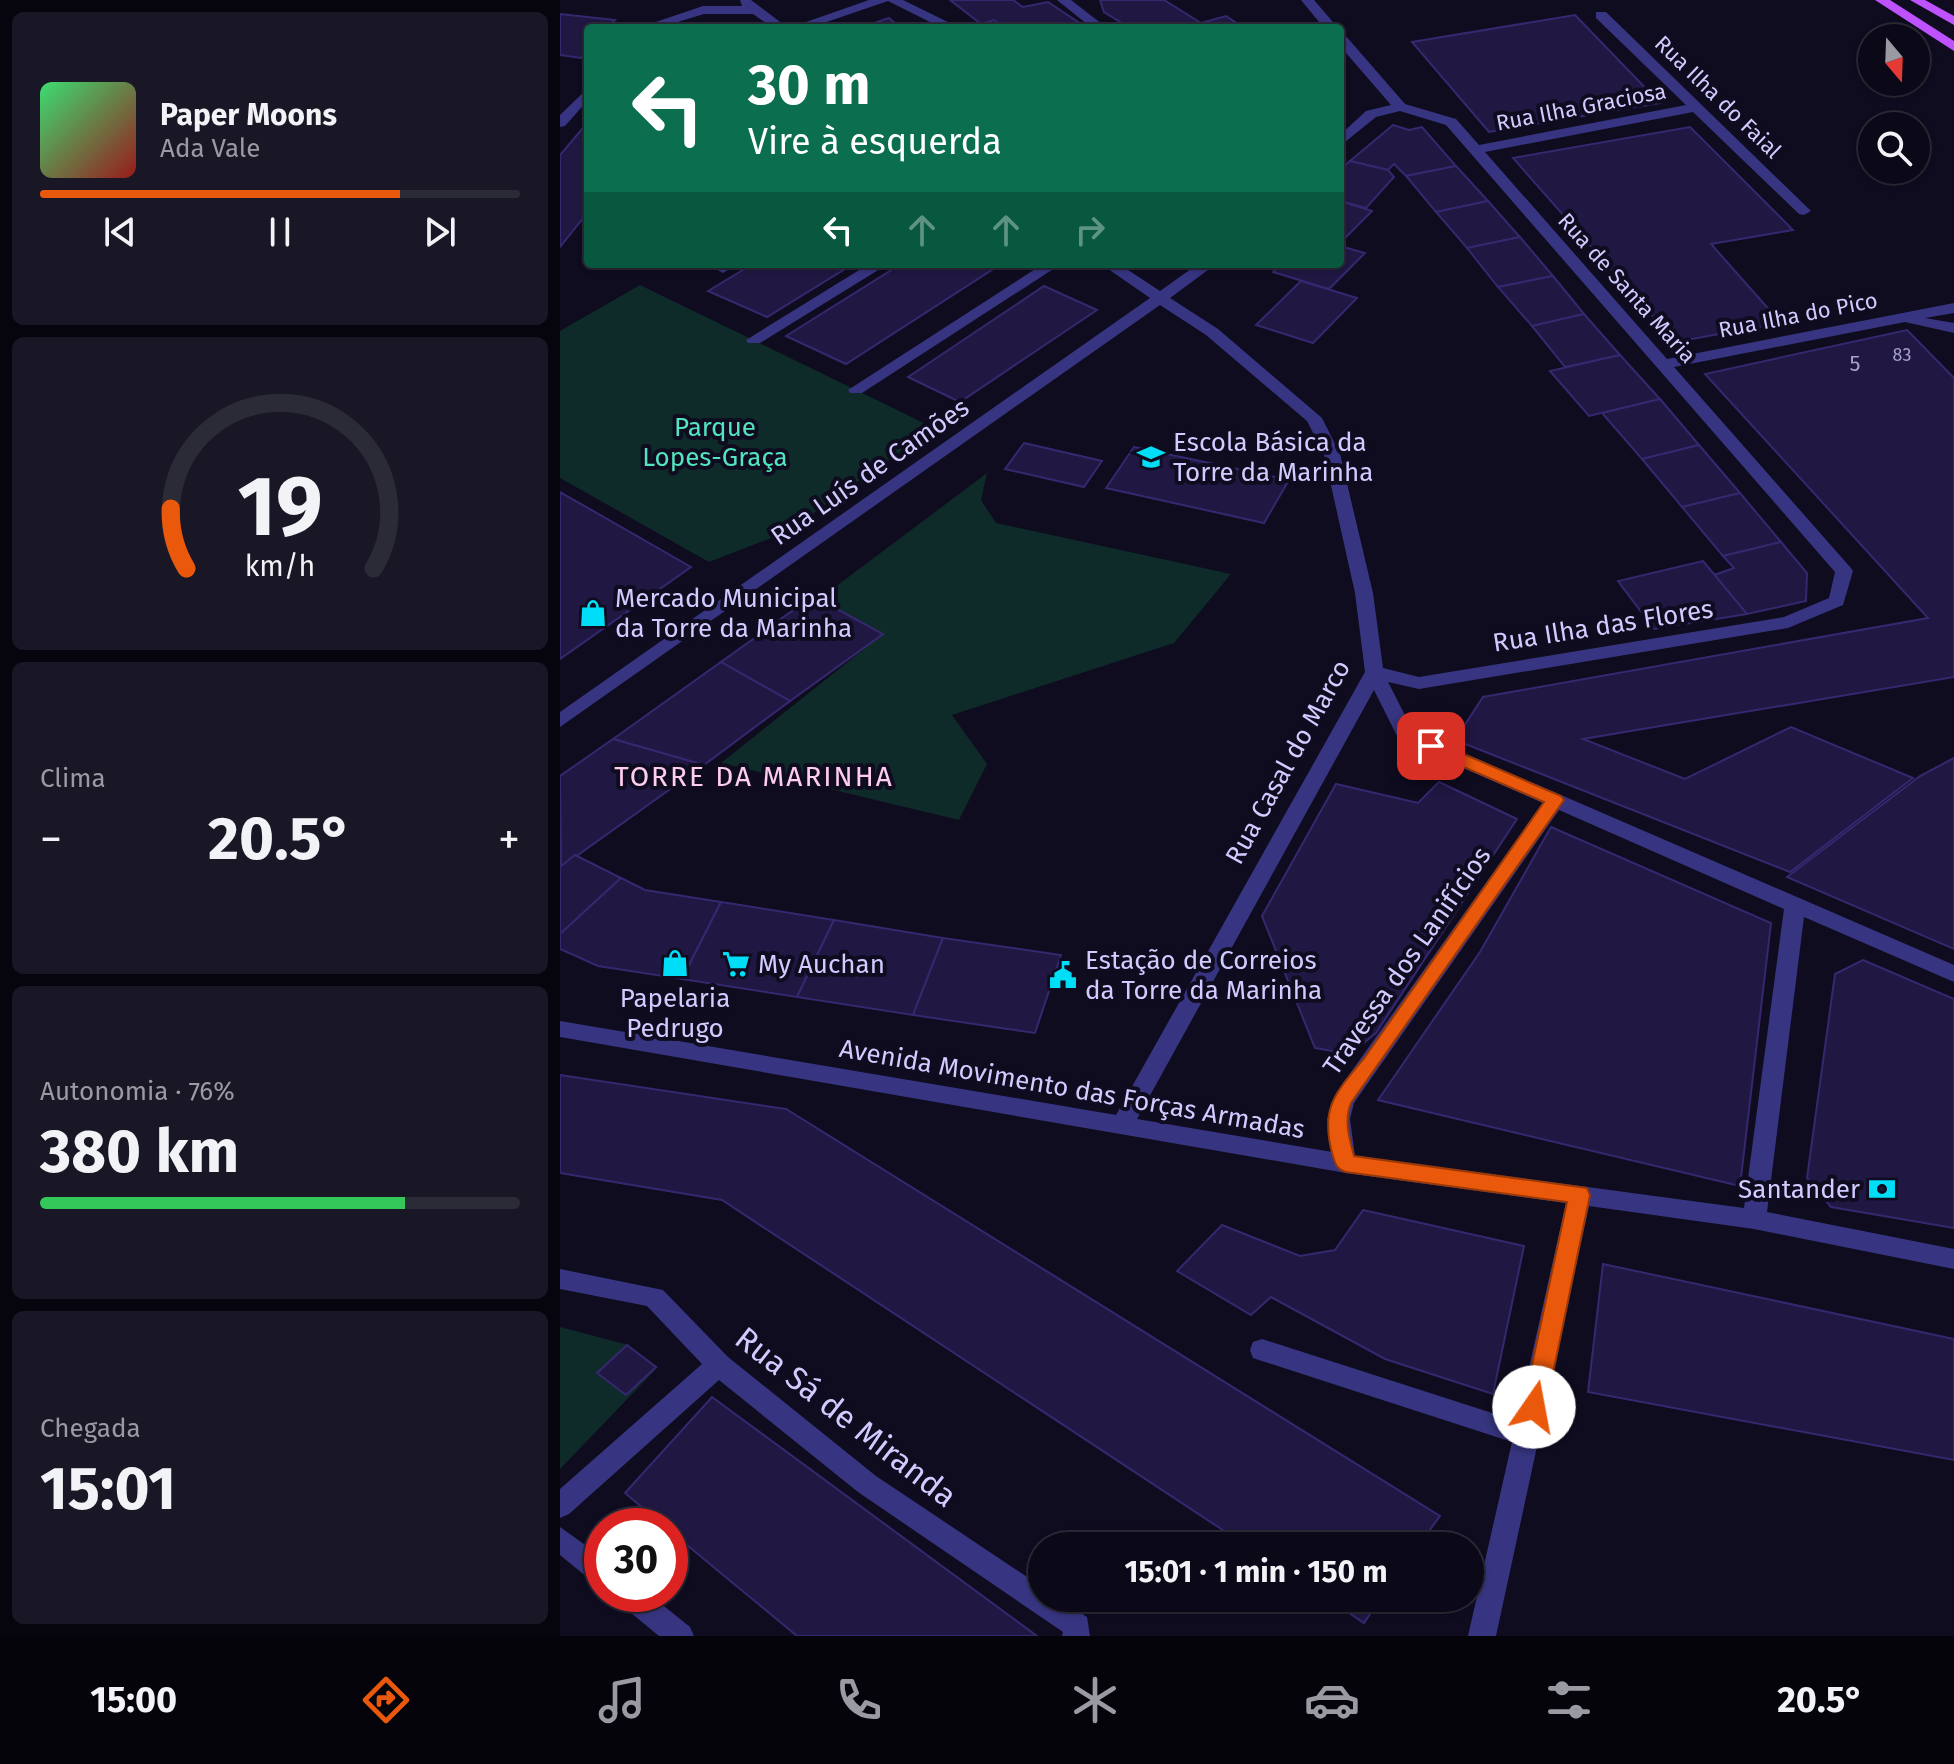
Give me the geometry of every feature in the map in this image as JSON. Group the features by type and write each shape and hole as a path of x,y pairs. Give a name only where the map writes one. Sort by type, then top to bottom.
{"main road":[{"path":"1881,0 1954,47"},
{"path":"1916,0 1954,21"}],"street":[{"path":"742,0 775,24"},
{"path":"808,24 882,0"},
{"path":"893,0 944,24"},
{"path":"1063,0 1095,24"},
{"path":"1307,0 1328,24"},
{"path":"652,24 664,10"},
{"path":"659,24 703,10 756,10"},
{"name":"Rua Ilha do Faial","path":"1601,15 1804,211"},
{"path":"1344,43 1400,107 1371,114 1344,138"},
{"path":"560,123 584,96"},
{"name":"Rua de Santa Maria","path":"1400,107 1451,122 1476,150 1844,571 1837,601"},
{"name":"Rua Ilha Graciosa","path":"1476,150 1695,107"},
{"path":"754,340 873,268"},
{"path":"856,390 1047,268"},
{"name":"Rua Casal do Marco","path":"1115,268 1212,332 1314,418 1332,454 1364,593 1374,672 1122,1126"},
{"name":"Rua Luís de Camões","path":"560,721 1203,268"},
{"name":"Rua Ilha do Pico","path":"1665,364 1954,308"},
{"name":"Rua Ilha do Pico","path":"1892,319 1954,328"},
{"name":"Rua Ilha das Flores","path":"1374,672 1419,683 1788,622 1837,601"},
{"path":"1374,672 1406,735 1954,974"},
{"name":"Travessa dos Lanifícios","path":"1346,1164 1337,1125 1337,1113 1343,1098 1372,1063 1555,800"},
{"path":"1754,1219 1795,907"},
{"name":"Avenida Movimento das Forças Armadas","path":"560,1029 1346,1164 1754,1219 1954,1259"},
{"path":"1482,1636 1580,1195"},
{"name":"Rua Sá de Miranda","path":"560,1279 654,1297 719,1365 867,1484 1077,1626 1076,1636"},
{"path":"1262,1350 1528,1436"},
{"path":"560,1506 719,1365"},
{"path":"560,1539 584,1558"},
{"path":"650,1612 680,1636"}],"green space":[{"name":"Parque Lopes-Graça","path":"640,285 934,428 787,532 709,562 560,478 560,331"},
{"path":"987,473 981,500 996,523 1231,574 1174,643 952,715 987,764 959,820 721,763 883,634 819,599"},
{"path":"560,1327 625,1344 658,1367 560,1469"}],"building":[{"path":"950,0 1013,0 1023,7 1048,2 1081,24 1000,24 994,20 981,24"},
{"path":"1100,0 1164,0 1201,23 1226,16 1238,24 1124,24 1104,12"},
{"path":"560,14 615,20 612,24 584,24 584,55 581,58 560,55"},
{"path":"1575,15 1660,103 1489,132 1412,42"},
{"path":"889,18 896,24 872,24"},
{"path":"1393,125 1409,130 1422,127 1456,166 1406,176 1394,164 1388,170 1350,161"},
{"path":"584,127 584,217 560,247 560,155"},
{"path":"1690,127 1793,230 1711,244 1781,323 1675,342 1513,158"},
{"path":"1350,161 1388,170 1394,177 1366,208 1344,202 1344,166"},
{"path":"1456,166 1488,201 1436,212 1406,176"},
{"path":"1488,201 1520,237 1467,248 1436,212"},
{"path":"1344,202 1372,211 1344,239"},
{"path":"1520,237 1553,276 1498,287 1467,248"},
{"path":"1344,247 1365,253 1329,289 1273,272 1277,268 1344,268"},
{"path":"746,268 847,268 767,317 708,291"},
{"path":"895,268 995,268 846,364 786,336"},
{"path":"1553,276 1584,314 1532,326 1498,287"},
{"path":"1301,281 1357,298 1313,343 1256,325"},
{"path":"1044,286 1097,310 960,402 908,377"},
{"path":"1584,314 1620,355 1565,367 1532,326"},
{"path":"1907,330 1954,378 1954,677 1583,739 1685,779 1791,727 1913,778 1790,872 1455,740 1483,697 1928,618 1705,374"},
{"path":"1620,355 1660,399 1589,416 1550,371"},
{"path":"1660,399 1699,445 1642,459 1602,413"},
{"path":"1024,443 1102,461 1084,487 1005,469"},
{"path":"1699,445 1740,493 1682,507 1642,459"},
{"path":"1134,447 1289,480 1264,523 1106,488"},
{"name":"Mercado Municipal da Torre da Marinha","path":"560,492 691,567 560,659"},
{"path":"1740,493 1781,542 1723,556 1682,507"},
{"path":"1781,542 1807,573 1806,601 1747,614 1714,575 1734,568 1723,556"},
{"path":"1703,561 1747,614 1654,629 1618,581"},
{"path":"813,596 883,634 790,701 721,662"},
{"path":"721,662 790,701 704,765 613,739"},
{"path":"613,739 704,765 561,867 560,776"},
{"path":"1954,758 1954,949 1787,877 1920,776"},
{"path":"1439,782 1517,819 1376,1033 1350,1054 1315,1048 1262,916 1336,784 1418,803"},
{"path":"1551,827 1771,923 1740,1186 1378,1100 1480,952"},
{"path":"575,855 621,878 560,934 560,867"},
{"path":"621,878 645,890 721,902 682,979 598,966 560,949 560,934"},
{"path":"721,902 834,920 797,997 682,979"},
{"path":"834,920 943,938 913,1015 797,997"},
{"path":"943,938 1061,955 1035,1033 913,1015"},
{"path":"1863,960 1954,999 1954,1228 1831,1207 1807,1178 1835,974"},
{"path":"560,1075 786,1109 1440,1516 1428,1532 1226,1532 722,1200 560,1173"},
{"path":"1363,1210 1524,1246 1493,1394 1385,1359 1271,1297 1251,1315 1177,1271 1222,1225 1300,1256 1335,1250"},
{"path":"1603,1264 1954,1339 1954,1460 1588,1392"},
{"path":"627,1345 656,1367 626,1395 597,1373"},
{"path":"712,1397 1037,1636 797,1636 688,1546 688,1508 643,1508 625,1493"},
{"path":"1348,1612 1371,1612 1364,1623"}],"place":[{"name":"Escola Básica da Torre da Marinha","path":"1151,457"},
{"name":"Mercado Municipal da Torre da Marinha","path":"593,613"},
{"name":"Papelaria Pedrugo","path":"675,963"},
{"name":"My Auchan","path":"736,964"},
{"name":"Estação de Correios da Torre da Marinha","path":"1063,975"},
{"name":"Santander","path":"1882,1189"}],"district":[{"name":"TORRE DA MARINHA","path":"754,776"}],"route":[{"path":"1431,746 1555,800 1372,1063 1343,1098 1337,1113 1338,1137 1346,1164 1580,1195 1534,1407"}]}
